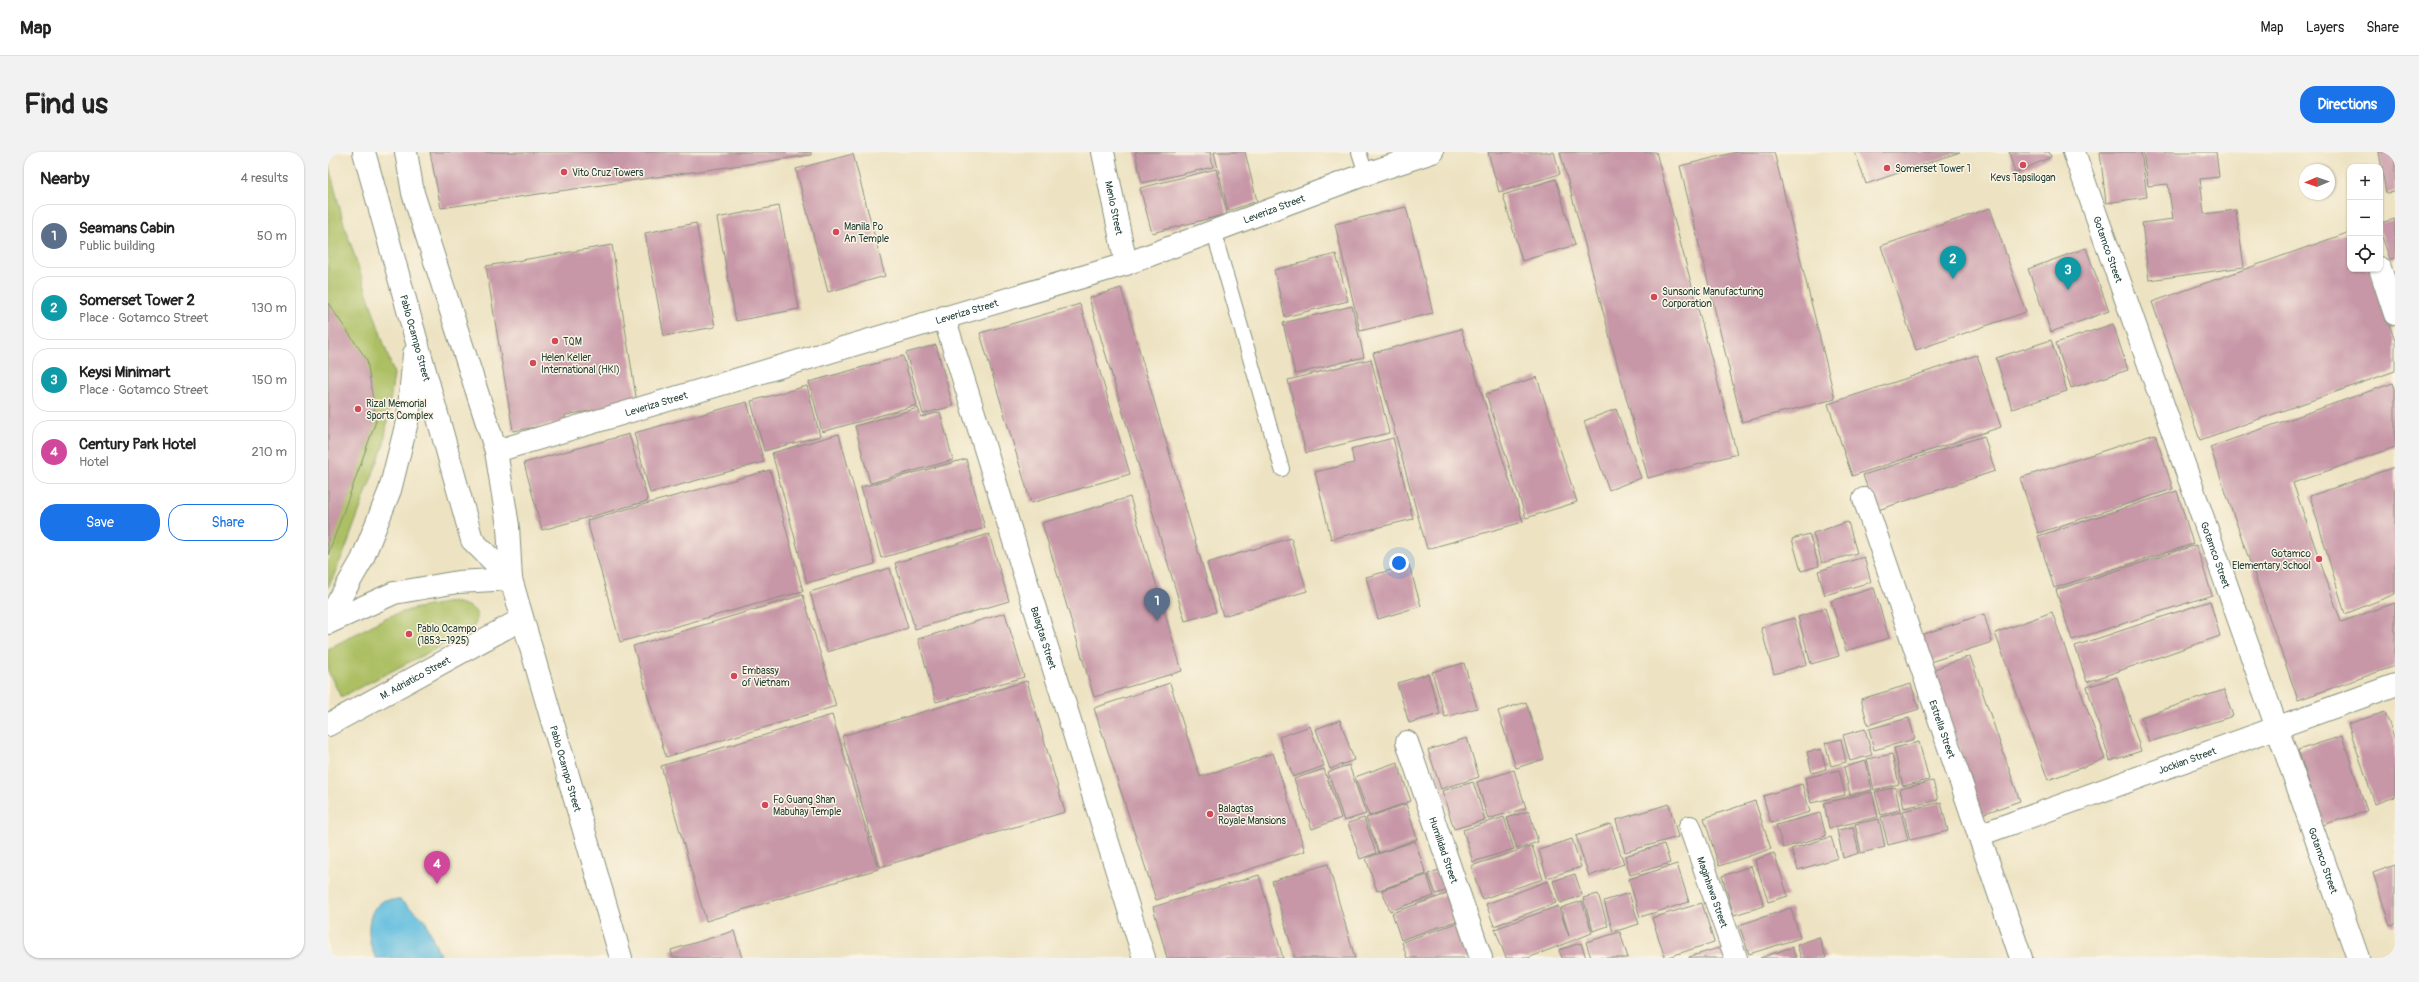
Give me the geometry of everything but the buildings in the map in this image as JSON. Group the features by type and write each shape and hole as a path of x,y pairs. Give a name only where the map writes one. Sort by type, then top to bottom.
{"street":[{"name":"Pablo Ocampo Street","path":"364,152 415,343 472,540 511,579"},
{"name":"Pablo Ocampo Street","path":"406,152 413,193 496,451 508,526 511,579 621,958"},
{"name":"Menlo Street","path":"1103,152 1126,264"},
{"name":"Leveriza Street","path":"496,451 944,316 1126,264 1213,230 1366,174 1432,152"},
{"name":"Gotamco Street","path":"2074,152 2358,958"},
{"path":"2381,272 2395,314"},
{"name":"Balagtas Street","path":"944,316 1144,958"},
{"path":"328,619 362,560 390,490 408,418 415,343"},
{"name":"Estrella Street","path":"1864,499 2021,958"},
{"path":"328,623 394,593 423,587 511,579"},
{"name":"M. Adriatico Street","path":"328,725 522,619"},
{"name":"Jockian Street","path":"1979,835 2395,685"},
{"name":"Humilidad Street","path":"1407,742 1481,958"},
{"name":"Maginhawa Street","path":"1690,827 1736,958"}],"lane":[{"path":"1360,152 1366,174"},
{"path":"1213,230 1282,469"}],"green space":[{"name":"Rizal Memorial Sports Complex","path":"328,163 344,224 394,374 384,444 345,550 328,588"},
{"path":"451,602 464,605 474,610 477,618 470,631 341,697 328,671 328,649 387,617 413,609"}],"water":[{"path":"384,900 400,900 425,920 441,958 376,958 371,947 369,927 371,915 374,909"}],"place":[{"name":"Kevs Tapsilogan","path":"2023,165"},
{"name":"Somerset Tower 1","path":"1887,168"},
{"name":"Vito Cruz Towers","path":"564,172"},
{"name":"Manila Po An Temple","path":"836,232"},
{"name":"Somerset Tower 2","path":"1953,279"},
{"name":"Keysi Minimart","path":"2068,290"},
{"name":"Sunsonic Manufacturing Corporation","path":"1654,297"},
{"name":"TQM","path":"555,341"},
{"name":"Helen Keller International (HKI)","path":"533,363"},
{"name":"Rizal Memorial Sports Complex","path":"358,409"},
{"name":"Gotamco Elementary School","path":"2319,559"},
{"name":"Seamans Cabin","path":"1157,621"},
{"name":"Pablo Ocampo (1853–1925)","path":"409,634"},
{"name":"Embassy of Vietnam","path":"734,676"},
{"name":"Fo Guang Shan Mabuhay Temple","path":"765,805"},
{"name":"Balagtas Royale Mansions","path":"1210,814"},
{"name":"Century Park Hotel","path":"437,884"}]}
